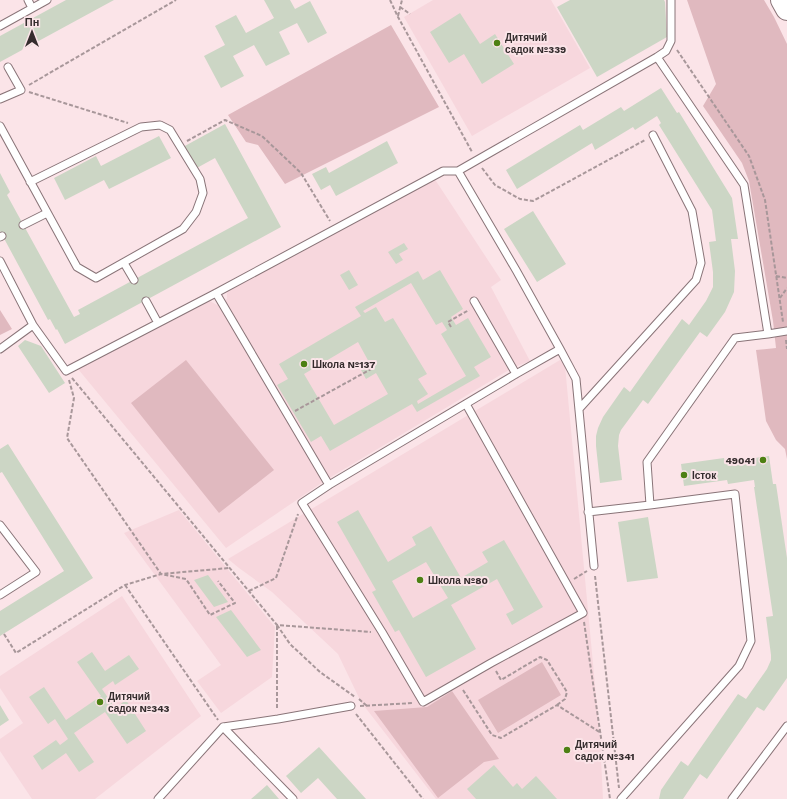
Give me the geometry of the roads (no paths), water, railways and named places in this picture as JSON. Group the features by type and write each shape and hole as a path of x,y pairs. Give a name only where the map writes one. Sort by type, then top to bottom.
{"main road":[{"path":"782,0 787,9"}],"lane":[{"path":"28,0 32,8"},
{"path":"0,26 47,0"},
{"path":"0,261 34,325 66,371 216,293 443,170 458,170 658,58 666,51 671,41 671,0"},
{"path":"658,58 744,185 768,334"},
{"path":"0,99 21,90 8,67"},
{"path":"0,126 30,182 77,267 96,278 183,229 196,212 203,193 200,179 179,144 170,130 160,125 141,127 30,182"},
{"path":"578,409 696,280 701,263 692,211 653,135"},
{"path":"458,170 576,379 594,566"},
{"path":"23,225 47,213"},
{"path":"124,263 134,280"},
{"path":"216,293 329,485"},
{"path":"146,301 158,323"},
{"path":"475,303 516,374"},
{"path":"0,349 34,325"},
{"path":"650,505 646,462 734,338 787,331"},
{"path":"466,404 583,613 423,702 382,632 302,503 329,485 516,374 560,349"},
{"path":"588,512 734,494 751,641 739,666 621,799"},
{"path":"0,525 36,572 0,595"},
{"path":"158,799 223,727 351,706"},
{"path":"732,799 787,726"},
{"path":"223,727 293,799"}],"place":[{"name":"Дитячий садок №339","path":"497,43"},
{"name":"Школа №137","path":"304,364"},
{"name":"49041","path":"763,460"},
{"name":"Істок","path":"684,475"},
{"name":"Школа №80","path":"420,580"},
{"name":"Дитячий садок №343","path":"100,702"},
{"name":"Дитячий садок №341","path":"567,750"}]}
